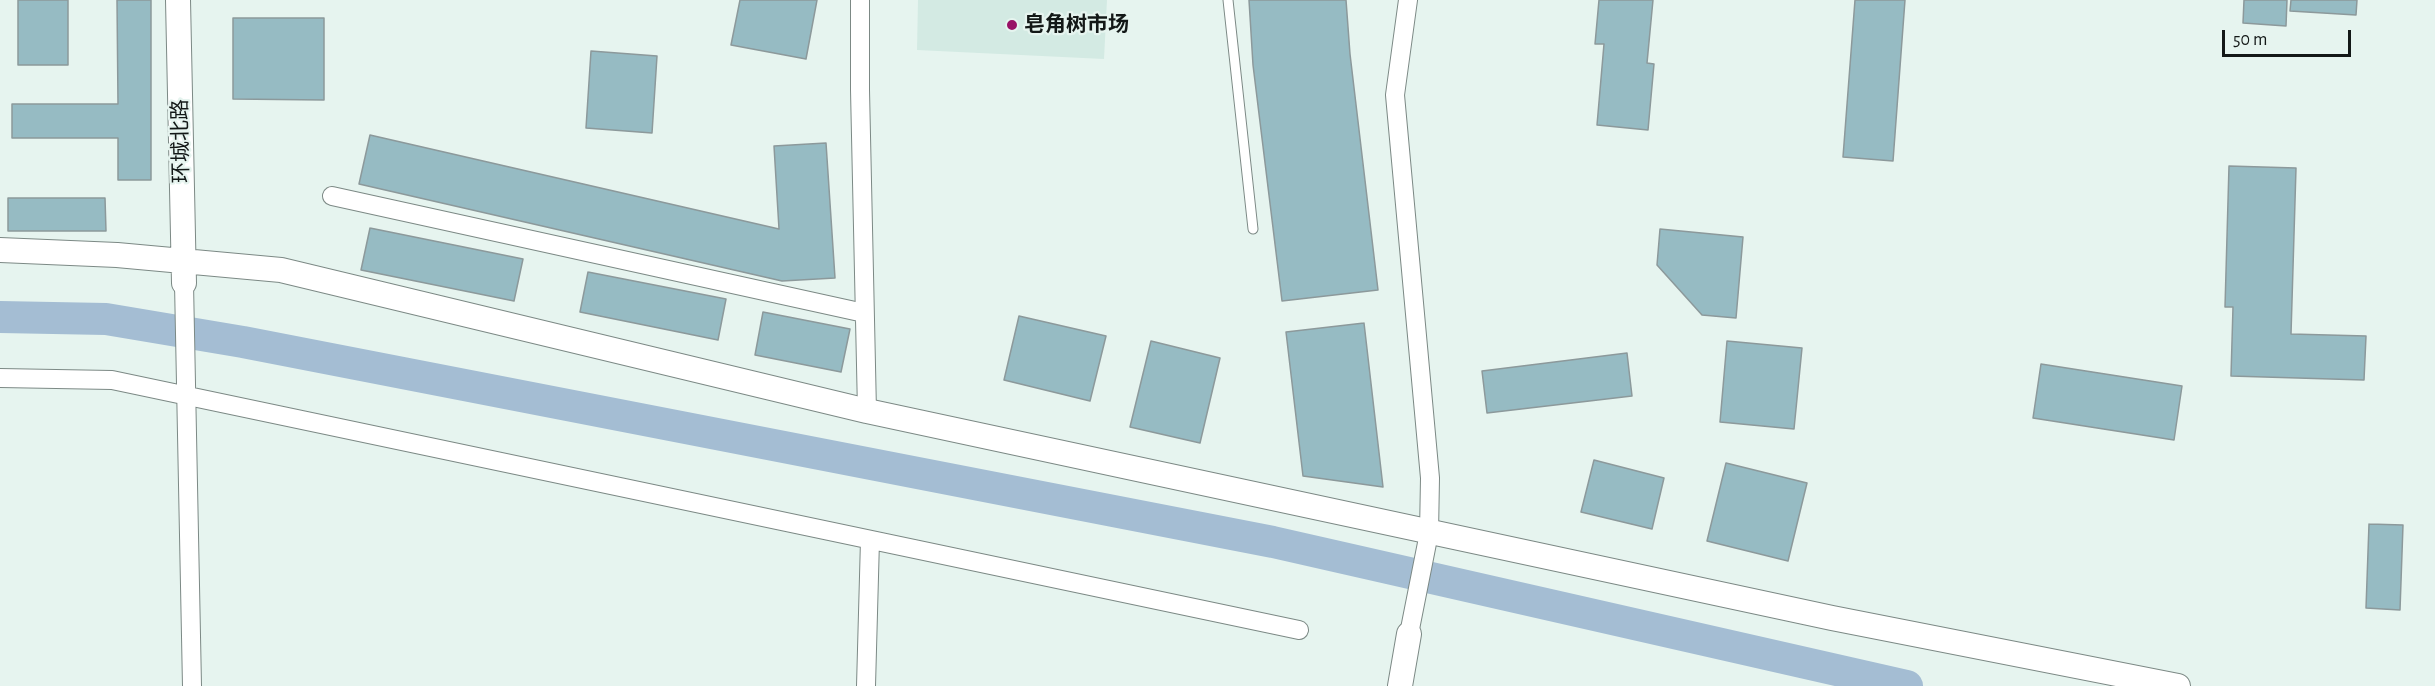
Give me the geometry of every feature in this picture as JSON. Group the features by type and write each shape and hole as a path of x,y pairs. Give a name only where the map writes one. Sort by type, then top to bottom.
{"street":[{"name":"环城北路","path":"178,0 183,272"},
{"path":"860,0 867,411"},
{"path":"1400,686 1427,543 1430,478 1395,95 1408,0"},
{"path":"332,196 864,313"},
{"path":"0,250 183,272 281,270 1427,543 1832,618 2178,686"},
{"path":"183,272 192,686"},
{"path":"0,378 112,380 186,389 870,540 1299,630"},
{"path":"866,686 870,540"}],"lane":[{"path":"1228,0 1253,230"}],"shaded area":[{"name":"皂角树市场","path":"918,0 1107,0 1104,59 917,50"}],"building":[{"path":"18,0 68,0 68,65 18,65"},
{"path":"117,0 151,0 151,180 118,180 118,138 12,138 12,104 118,104"},
{"path":"740,0 817,0 806,59 731,45"},
{"path":"1249,0 1346,0 1350,54 1378,290 1282,301 1253,65"},
{"path":"1599,0 1653,0 1647,63 1654,64 1648,130 1597,125 1604,44 1595,44"},
{"path":"1855,0 1905,0 1893,161 1843,157"},
{"path":"2244,0 2287,0 2286,26 2243,23"},
{"path":"2291,0 2357,0 2356,15 2290,11"},
{"path":"233,18 324,18 324,100 233,99"},
{"path":"591,51 657,56 652,133 586,128"},
{"path":"370,135 779,229 774,146 826,143 835,278 782,281 359,184"},
{"path":"2229,166 2296,168 2291,334 2366,336 2364,380 2231,376 2233,307 2225,307"},
{"path":"8,198 105,198 106,231 8,231"},
{"path":"370,228 523,259 514,301 361,270"},
{"path":"1660,229 1743,237 1736,318 1702,315 1657,265"},
{"path":"588,272 726,299 718,340 580,312"},
{"path":"763,312 850,329 841,372 755,355"},
{"path":"1019,316 1106,336 1090,401 1004,380"},
{"path":"1364,323 1383,487 1303,476 1286,332"},
{"path":"1151,341 1220,358 1200,443 1130,427"},
{"path":"1727,341 1802,348 1794,429 1720,422"},
{"path":"1627,353 1632,396 1487,413 1482,371"},
{"path":"2041,364 2182,386 2174,440 2033,418"},
{"path":"1594,460 1664,478 1652,529 1581,512"},
{"path":"1726,463 1807,483 1788,561 1707,541"},
{"path":"2369,524 2403,525 2400,610 2366,608"}],"waterway":[{"path":"0,317 106,319 243,342 1273,542 1907,686"}],"place":[{"name":"皂角树市场","path":"1012,25"}]}
